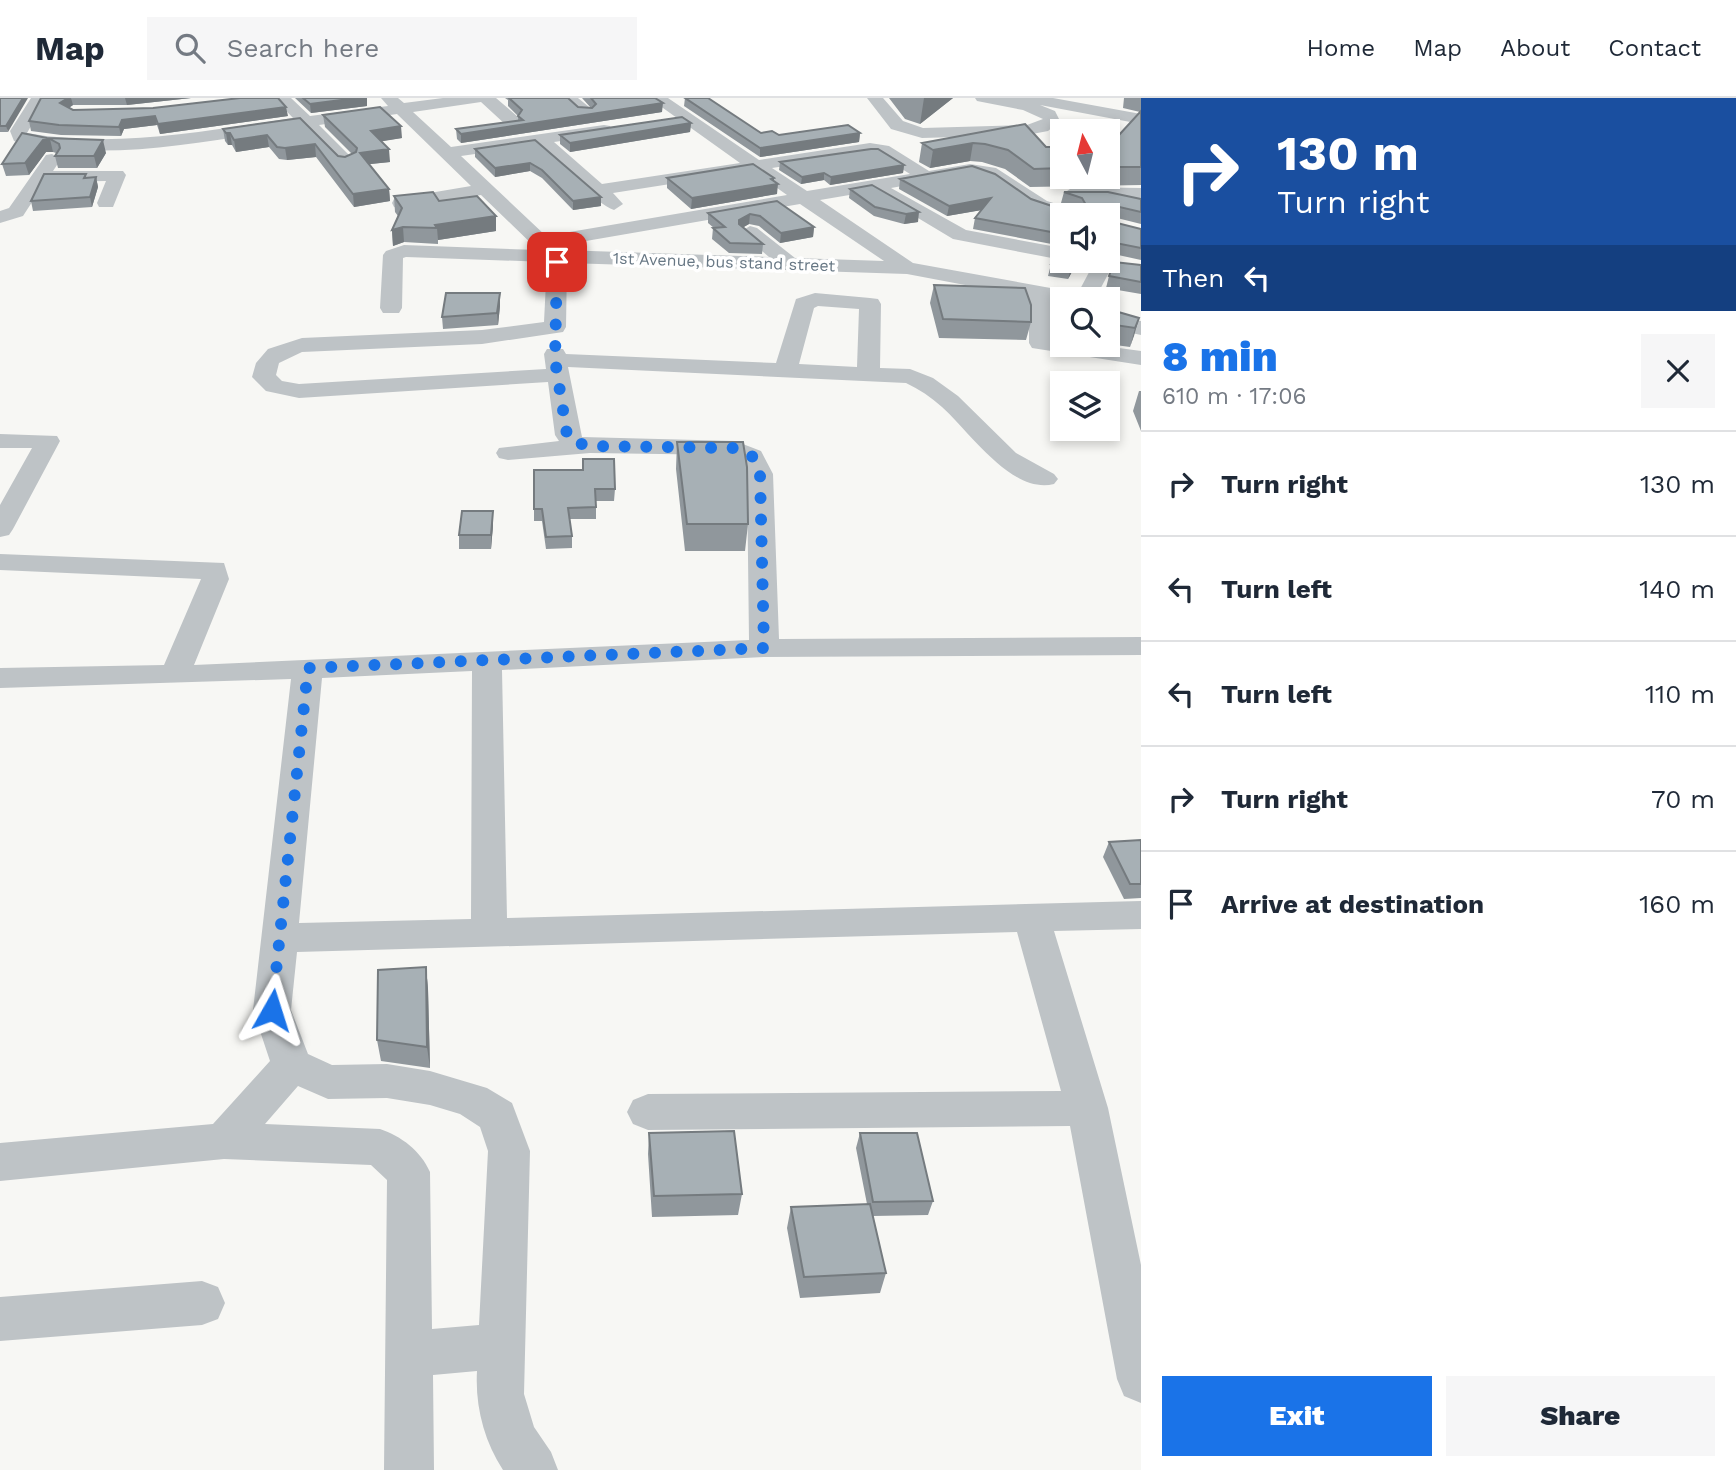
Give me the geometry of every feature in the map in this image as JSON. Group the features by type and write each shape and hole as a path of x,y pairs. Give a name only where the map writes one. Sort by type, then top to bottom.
{"street":[{"path":"39,98 18,131 20,137 66,145 137,145 305,121 394,103 475,98"},
{"path":"282,98 347,162"},
{"path":"486,98 512,121"},
{"path":"568,98 586,111"},
{"path":"657,98 907,268"},
{"path":"875,98 897,125 922,133 1027,130 1042,127 1052,121 1049,114 1031,101"},
{"path":"983,98 1031,101 1141,119"},
{"path":"394,103 550,250 557,374 567,435 573,442 590,446"},
{"path":"1083,119 1096,111"},
{"path":"662,121 686,117"},
{"path":"448,153 625,127"},
{"path":"214,134 227,155"},
{"path":"540,139 639,226"},
{"path":"1038,147 1050,139"},
{"path":"8,215 66,145"},
{"path":"787,146 805,157"},
{"path":"597,190 754,164 879,148 929,178"},
{"path":"391,308 393,255 404,251 550,250 639,226 970,169 995,172 1023,194 1050,210"},
{"path":"40,177 117,176 106,203"},
{"path":"1120,178 1141,179"},
{"path":"876,187 960,235 1050,252"},
{"path":"401,202 485,189"},
{"path":"1023,194 1141,194"},
{"path":"750,232 790,264"},
{"name":"1st Avenue, bus stand street","path":"550,250 907,268 998,293"},
{"path":"1120,262 1129,267"},
{"path":"924,291 998,293 1039,301 1050,300"},
{"path":"786,369 804,304 815,299 870,304 868,373"},
{"path":"1039,301 1050,307"},
{"path":"1039,301 1040,343 1141,358"},
{"path":"1120,307 1141,311"},
{"path":"1120,324 1141,328"},
{"path":"555,327 482,337 302,345 282,349 270,358 264,368 264,377 274,386 299,391 557,374 786,369 910,376 933,386 964,412 1002,454 1023,469 1045,479"},
{"path":"0,441 48,441 0,529"},
{"path":"508,453 590,446 735,448 752,456 760,474 764,648"},
{"path":"0,562 214,569 215,579 175,674"},
{"path":"0,678 175,674 764,648 1141,646"},
{"path":"486,660 489,933"},
{"path":"308,668 272,1010 292,1065 328,1082 387,1081 430,1088 472,1100 497,1116 509,1151 500,1394 512,1438 533,1470"},
{"path":"280,938 1141,915"},
{"path":"1032,919 1087,1108 1141,1379"},
{"path":"225,1141 292,1065"},
{"path":"649,1112 1087,1108"},
{"path":"0,1162 225,1141 380,1147 409,1172 409,1470"},
{"path":"0,1319 202,1303"},
{"path":"409,1354 502,1346"}],"building":[{"path":"0,98 23,98 6,126 0,126"},
{"path":"41,98 68,98 60,103 73,110 153,108 240,98 278,98 286,107 158,124 155,116 122,120 119,127 59,125 29,121"},
{"path":"303,98 357,98 310,104"},
{"path":"509,98 568,98 578,107 592,108 596,104 591,98 655,98 663,103 461,134 456,129 523,120 518,116 522,110"},
{"path":"685,98 708,98 761,133 772,131 779,135 848,125 860,133 760,148"},
{"path":"380,107 401,126 371,131 389,149 360,153 389,189 353,194 315,144 277,147 267,135 234,140 230,133 223,129 300,118 338,156 345,157 356,152 357,148 323,115"},
{"path":"1141,111 1141,167 1120,167 1120,134"},
{"path":"682,117 691,123 570,143 560,135"},
{"path":"1025,124 1046,147 1050,147 1050,168 1034,169 1008,150 985,144 973,143 933,150 922,143"},
{"path":"22,133 47,138 103,140 94,156 55,156 60,148 59,144 50,139 43,140 25,163 2,164"},
{"path":"535,140 601,197 573,201 542,170 530,163 495,168 475,149"},
{"path":"878,149 904,165 831,177 824,173 802,177 780,162"},
{"path":"753,164 774,178 771,179 778,184 692,198 667,178"},
{"path":"972,166 995,174 1031,199 1050,205 1050,232 975,218 991,198 949,206 900,179"},
{"path":"44,174 86,174 84,178 96,177 90,197 31,201"},
{"path":"872,185 919,212 906,214 875,207 850,189"},
{"path":"433,192 439,201 477,196 496,216 435,225 437,228 403,227 392,230 402,208 394,196"},
{"path":"1064,192 1108,192 1141,199 1141,212 1120,207 1120,203 1085,203 1082,198"},
{"path":"777,201 814,227 781,233 760,216 750,214 739,220 739,224 763,244 730,243 713,228 725,227 708,213"},
{"path":"1120,224 1141,229 1141,248 1120,244"},
{"path":"1120,263 1141,265 1141,282 1109,276 1110,273 1120,273"},
{"path":"934,285 1025,288 1031,305 1031,322 943,319"},
{"path":"446,293 500,293 497,313 442,317"},
{"path":"1120,312 1139,318 1135,328 1120,326"},
{"path":"677,442 743,442 747,467 748,524 687,524"},
{"path":"583,459 614,459 615,489 595,489 596,507 568,508 572,536 546,537 542,509 534,509 534,470 583,470"},
{"path":"462,511 493,511 491,535 459,535"},
{"path":"1141,840 1141,884 1130,884 1109,842"},
{"path":"426,967 427,1047 377,1040 378,970"},
{"path":"734,1131 742,1194 654,1196 649,1133"},
{"path":"860,1133 917,1133 933,1201 873,1202"},
{"path":"870,1204 886,1273 804,1277 791,1207"}],"route":[{"path":"272,1010 308,668 764,648 760,474 752,456 735,448 590,446 573,442 567,435 555,360 557,262"}]}
